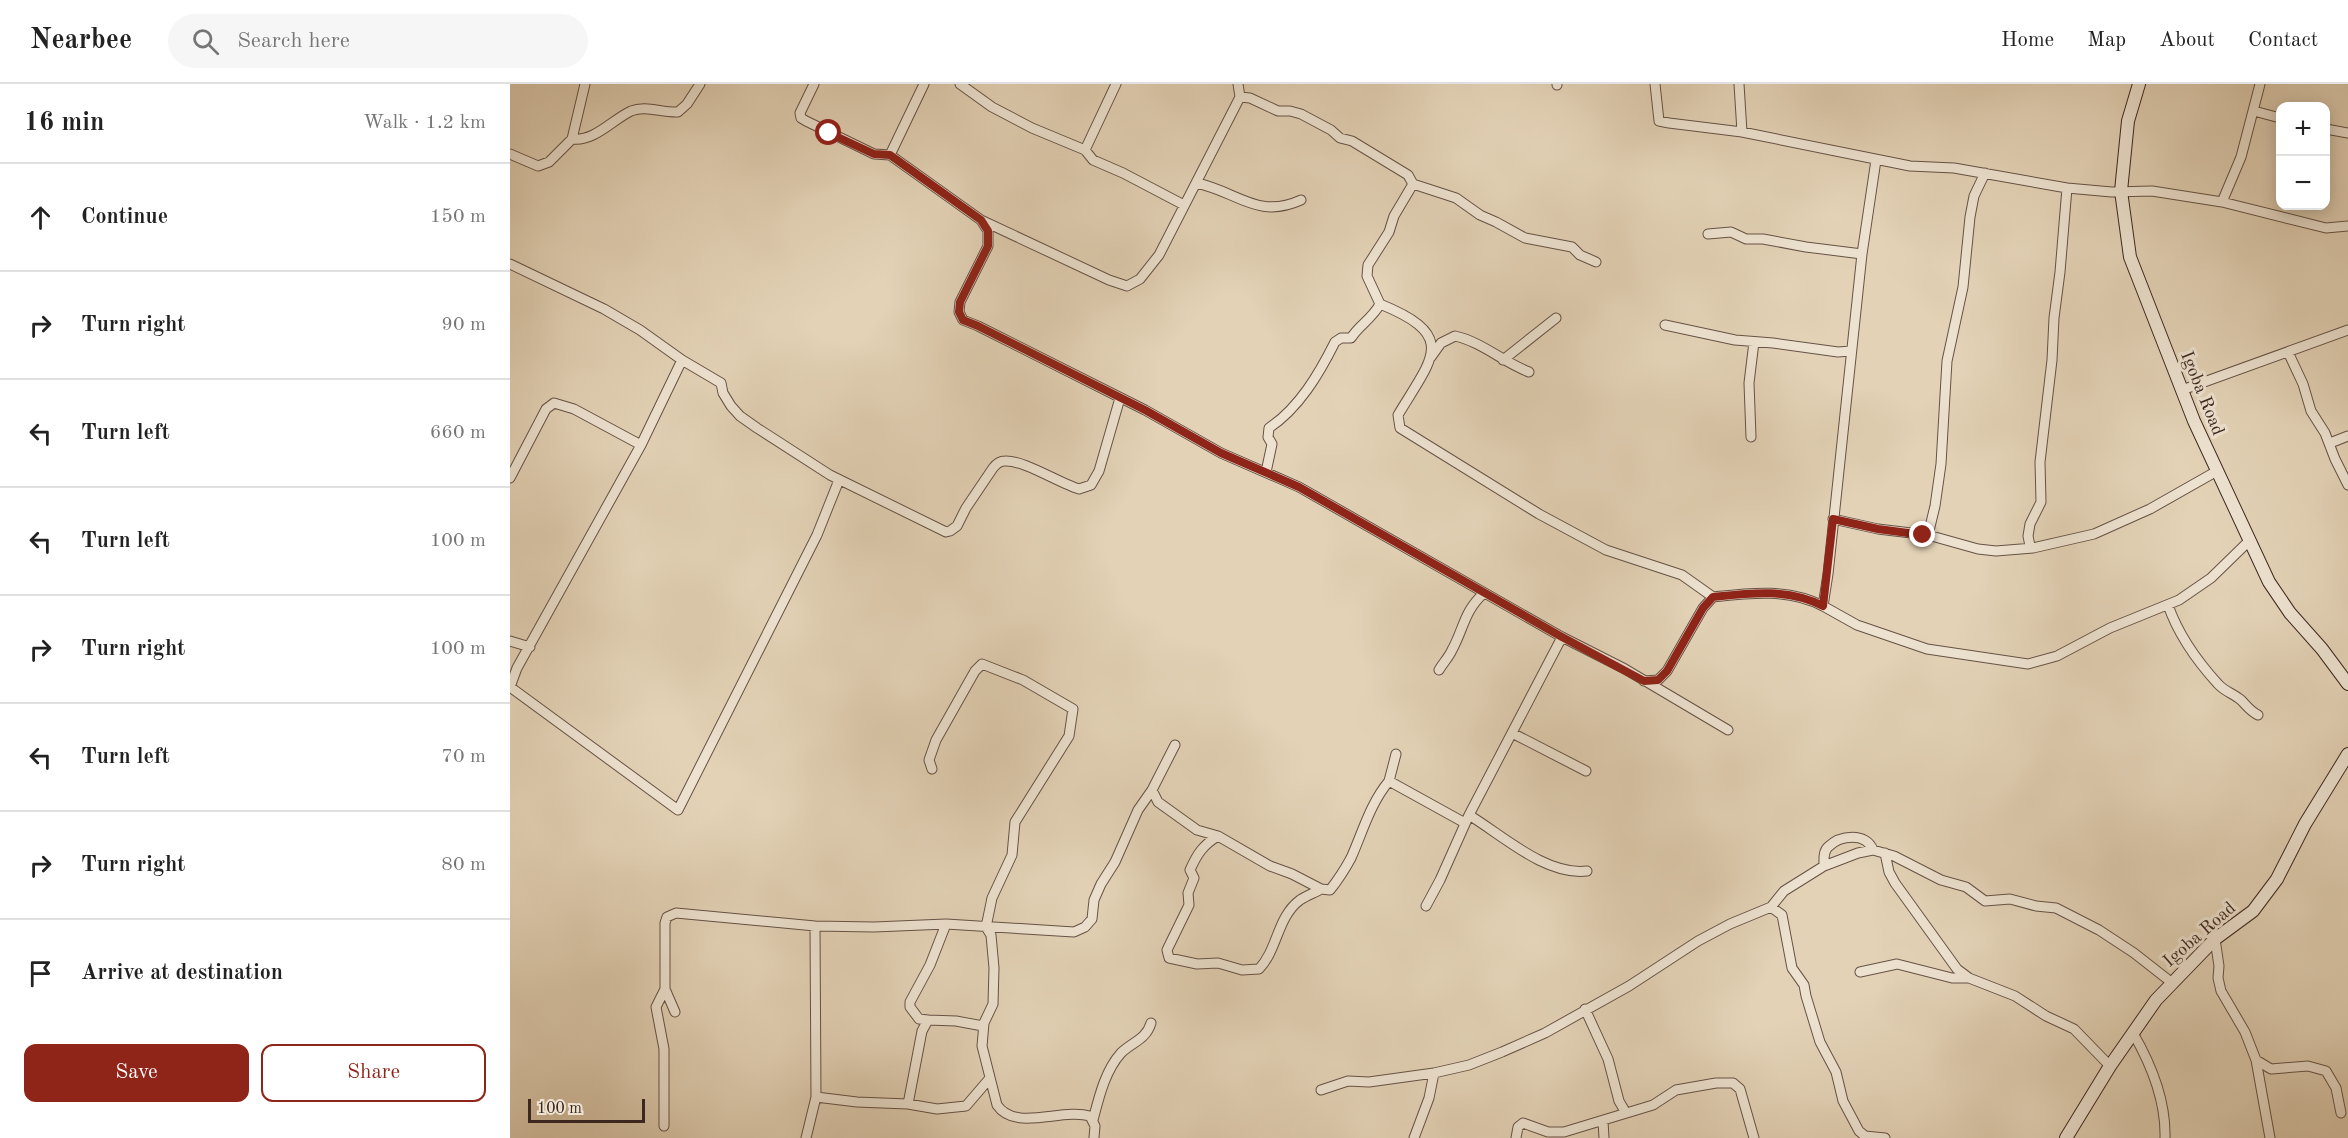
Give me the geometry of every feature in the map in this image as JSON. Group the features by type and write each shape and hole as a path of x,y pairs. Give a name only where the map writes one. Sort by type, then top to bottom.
{"street":[{"path":"510,154 532,164 544,165 572,139 584,84"},
{"path":"572,139 585,139 615,120 640,108 660,112 683,110 700,84"},
{"path":"814,84 802,106 801,118 874,154 890,155 981,220 1109,280 1127,286 1147,273 1159,255 1240,97 1238,84"},
{"path":"890,155 924,84"},
{"path":"960,84 992,106 1032,128 1085,150 1093,160 1123,172 1185,205"},
{"path":"1085,150 1116,84"},
{"path":"1655,84 1659,121 1742,132 1910,166 1954,168 2067,188 2152,191 2222,202 2326,228 2348,226"},
{"path":"1739,84 1742,132"},
{"name":"Igoba Road","path":"2139,84 2128,122 2121,191 2130,257 2182,390 2217,471 2270,582 2281,600 2348,684"},
{"path":"2222,202 2241,157 2260,84"},
{"path":"1240,97 1250,98 1278,111 1302,114 1331,130 1340,138 1352,141 1408,175 1413,184 1456,198 1480,215 1525,238 1572,247 1580,255 1596,262"},
{"path":"2254,111 2276,117"},
{"path":"2330,130 2348,133"},
{"path":"1823,606 1862,254 1876,160"},
{"path":"1928,535 1941,464 1947,361 1963,287 1974,196 1985,173"},
{"path":"1196,183 1214,187 1245,202 1267,208 1285,207 1301,201"},
{"path":"1413,184 1394,216 1389,232 1368,265 1367,276 1380,304 1424,327 1432,339 1431,357"},
{"path":"2032,549 2029,530 2041,502 2040,462 2052,360 2067,188"},
{"path":"981,220 988,231 989,238 985,253 960,302 959,312 963,320 1120,398 1221,453 1299,487 1728,730"},
{"path":"989,238 997,232 1008,232"},
{"path":"1708,234 1731,232 1746,239 1763,239 1862,254"},
{"path":"510,264 604,309 640,330 682,360 721,383 723,393 740,416 839,480 936,528 951,531 957,526 966,508 998,462 1004,460 1021,464 1079,489 1091,485 1099,471 1120,398"},
{"path":"1266,472 1272,444 1268,437 1269,428 1298,403 1335,342 1341,338 1351,338 1357,327 1372,317 1380,304"},
{"path":"1503,360 1556,318"},
{"path":"1665,325 1720,338 1838,352 1851,351"},
{"path":"2182,390 2348,330"},
{"path":"1529,372 1503,360 1480,345 1455,336 1441,343 1431,357 1423,375 1398,415 1400,428 1539,514 1606,550 1682,575 1713,597 1775,593 1808,598 1857,625 1927,649 2028,664 2057,656 2110,628 2179,600 2211,578 2250,540"},
{"path":"1751,437 1749,383 1754,342"},
{"path":"2288,352 2303,384 2310,411 2330,443 2335,459 2348,484"},
{"path":"682,360 641,445 517,668 510,687 678,810 817,535 839,480"},
{"path":"510,476 546,409 554,404 574,409 641,445"},
{"path":"2330,443 2348,436"},
{"path":"1833,519 1878,529 1928,535 1978,549 1996,551 2032,549 2094,534 2150,509 2217,471"},
{"path":"1439,670 1452,651 1472,603 1484,593"},
{"path":"1644,681 1658,680 1667,671 1703,608 1713,597"},
{"path":"2168,605 2173,619 2193,654 2219,685 2243,702 2249,711 2259,715"},
{"path":"1426,906 1448,865 1467,819 1562,637"},
{"path":"510,641 530,647"},
{"path":"932,769 929,760 936,740 975,671 982,664 1023,680 1073,709 1069,736 1015,822 1012,855 992,898 986,927 991,935 994,968 993,1004 983,1026 982,1046 997,1105 1002,1112 1011,1117 1027,1118 1084,1114 1094,1120"},
{"path":"1512,733 1586,771"},
{"path":"675,1012 665,989 665,923 667,916 676,913 815,926 874,927 945,924 1074,932 1090,923 1094,915 1094,900 1101,884 1115,862 1138,810 1152,790 1175,745"},
{"path":"1152,790 1158,802 1197,830 1218,836 1270,866 1321,889 1330,890 1350,859 1377,796 1389,781 1396,754"},
{"name":"Igoba Road","path":"2066,1138 2110,1066 2172,982 2215,939 2253,911 2277,879 2310,815 2348,754"},
{"path":"1389,781 1467,819 1491,828 1511,844 1542,860 1565,870 1587,871"},
{"path":"1218,836 1198,853 1190,870 1194,878 1188,893 1189,905 1167,950 1169,958 1197,964 1218,963 1242,970 1259,969 1268,960 1285,916 1299,900 1321,889"},
{"path":"1824,866 1824,855 1828,848 1840,841 1853,837 1865,839 1871,844 1873,850"},
{"path":"1321,1090 1348,1081 1369,1082 1434,1073 1480,1061 1545,1033 1629,986 1698,941 1730,924 1771,907 1784,891 1824,866 1873,850 1885,853 1941,880 1966,887 1984,901 2010,899 2036,906 2056,908 2068,913 2125,947 2172,982"},
{"path":"1885,853 1889,872 1895,883 1957,969 1969,978 2015,996 2046,1016 2074,1029 2110,1066"},
{"path":"1780,896 1792,968 1804,985 1820,1042 1836,1072 1843,1101 1863,1137 1886,1138"},
{"path":"1771,907 1782,915"},
{"path":"945,924 930,965 910,1002 910,1007 919,1018 983,1026"},
{"path":"806,1138 816,1097 815,926"},
{"path":"2215,939 2221,991 2245,1032 2256,1060 2270,1138"},
{"path":"1860,972 1898,964 1952,978 1969,978"},
{"path":"663,1126 664,1049 656,1007 665,989"},
{"path":"1585,1009 1608,1059 1619,1101 1626,1113"},
{"path":"908,1104 922,1031 928,1020"},
{"path":"1094,1138 1094,1120 1102,1087 1121,1053 1148,1033 1151,1023"},
{"path":"2133,1033 2155,1079 2165,1123 2165,1138"},
{"path":"2256,1060 2271,1069 2308,1066 2326,1071 2337,1089 2341,1113"},
{"path":"1414,1138 1429,1098 1434,1073"},
{"path":"816,1097 937,1108 966,1106 990,1078"},
{"path":"1516,1138 1518,1127 1523,1123 1555,1133 1653,1105 1676,1090 1716,1083 1733,1083 1740,1089 1754,1138"},
{"path":"1603,1121 1604,1138"}],"route":[{"path":"829,133 874,154 890,155 981,220 988,231 988,246 960,302 960,316 968,324 978,326 1145,410 1221,453 1299,487 1562,637 1644,681 1658,680 1667,671 1703,608 1713,597 1775,593 1808,598 1823,606 1833,519 1878,529 1923,535"}]}
